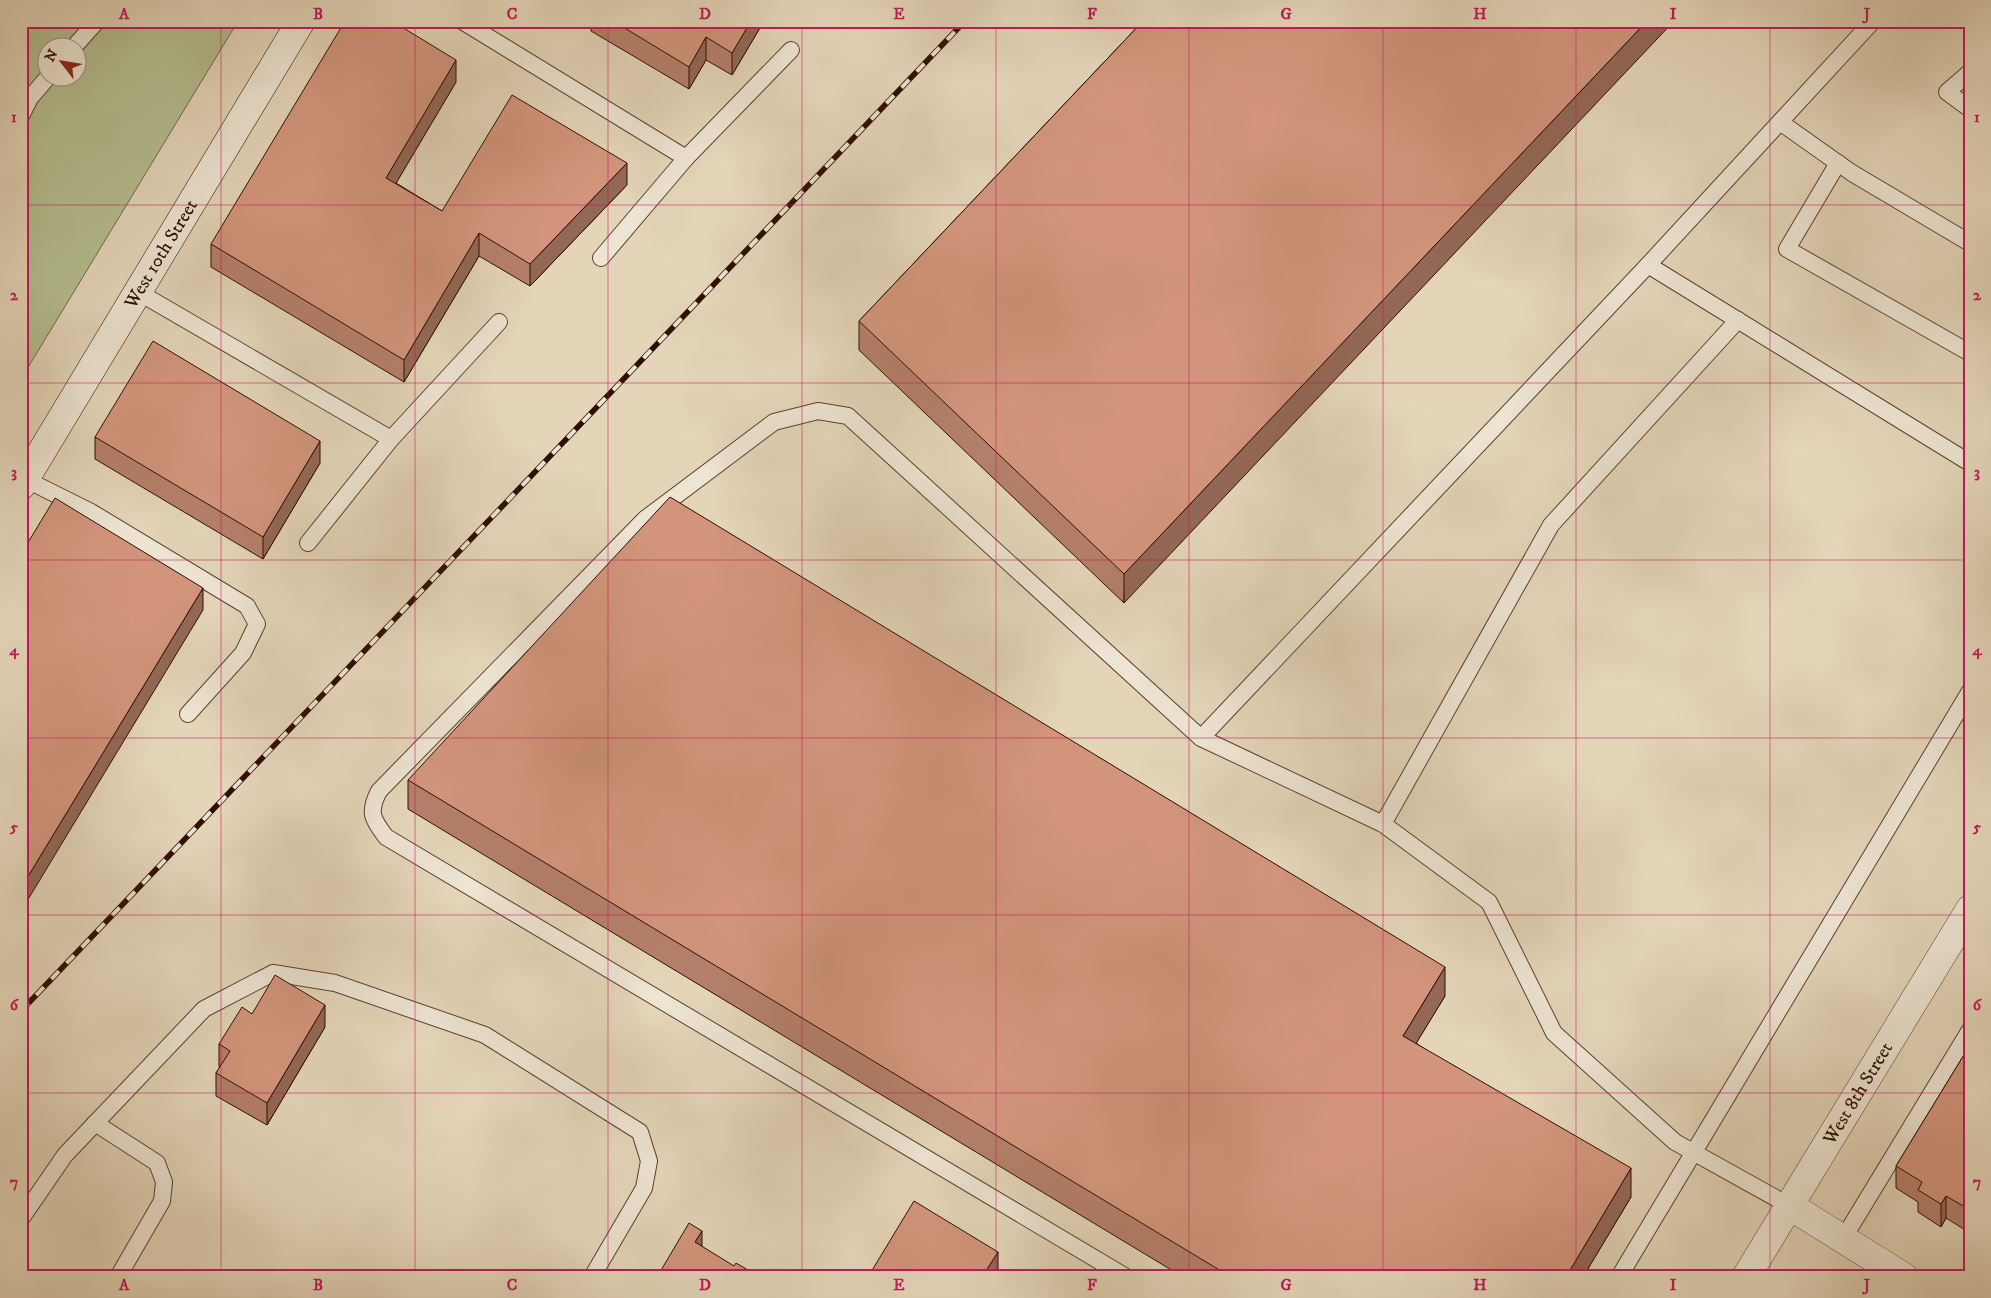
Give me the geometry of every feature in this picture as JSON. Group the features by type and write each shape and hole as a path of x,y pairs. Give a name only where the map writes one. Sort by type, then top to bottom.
{"street":[{"name":"West 10th Street","path":"23,482 301,21"},
{"name":"West 8th Street","path":"1746,1277 1970,909"},
{"path":"1790,1206 1904,1277"}],"lane":[{"path":"82,38 97,21"},
{"path":"462,21 686,158"},
{"path":"1201,738 1648,265 1873,21"},
{"path":"601,258 686,158 792,50"},
{"path":"1970,72 1946,92 1970,109"},
{"path":"21,116 30,98 39,88"},
{"path":"1780,122 1838,163 1970,243"},
{"path":"1838,163 1788,249 1970,353"},
{"path":"1648,265 1970,463"},
{"path":"138,292 391,439"},
{"path":"1383,824 1551,525 1738,320"},
{"path":"308,542 391,439 498,322"},
{"path":"1126,1277 386,836 374,822 372,805 379,791 645,519 774,422 818,411 848,416 1201,738 1383,824 1489,902 1554,1033 1675,1142 1790,1206"},
{"path":"23,482 91,512 247,606 258,624 243,653 188,714"},
{"path":"1619,1277 1970,691"},
{"path":"21,1219 65,1155 204,1009 274,972 335,982 485,1035 640,1132 649,1161 644,1188 592,1277"},
{"path":"1843,1239 1970,1030"},
{"path":"95,1123 157,1163 164,1182 162,1200 118,1277"}],"green space":[{"path":"21,21 238,21 21,379"}],"building":[{"path":"345,21 392,21 456,60 386,178 442,211 512,95 627,163 530,264 479,233 404,360 211,244"},
{"path":"613,21 751,21 732,53 706,37 689,67"},
{"path":"1143,21 1647,21 1124,574 859,321"},
{"path":"153,341 320,441 263,537 95,437"},
{"path":"670,497 1445,967 1403,1036 1631,1168 1566,1277 1231,1277 408,780"},
{"path":"55,498 203,588 21,888 21,554"},
{"path":"275,975 325,1005 267,1103 216,1073 230,1051 219,1044 242,1007 252,1014"},
{"path":"1970,1045 1970,1210 1946,1196 1941,1204 1918,1190 1922,1182 1896,1166"},
{"path":"914,1201 998,1252 982,1277 868,1277"},
{"path":"689,1223 702,1231 695,1242 734,1266 736,1263 760,1277 657,1277"},
{"path":"998,1271 1007,1277 995,1277"}],"railway":[{"path":"21,1011 965,21"}]}
